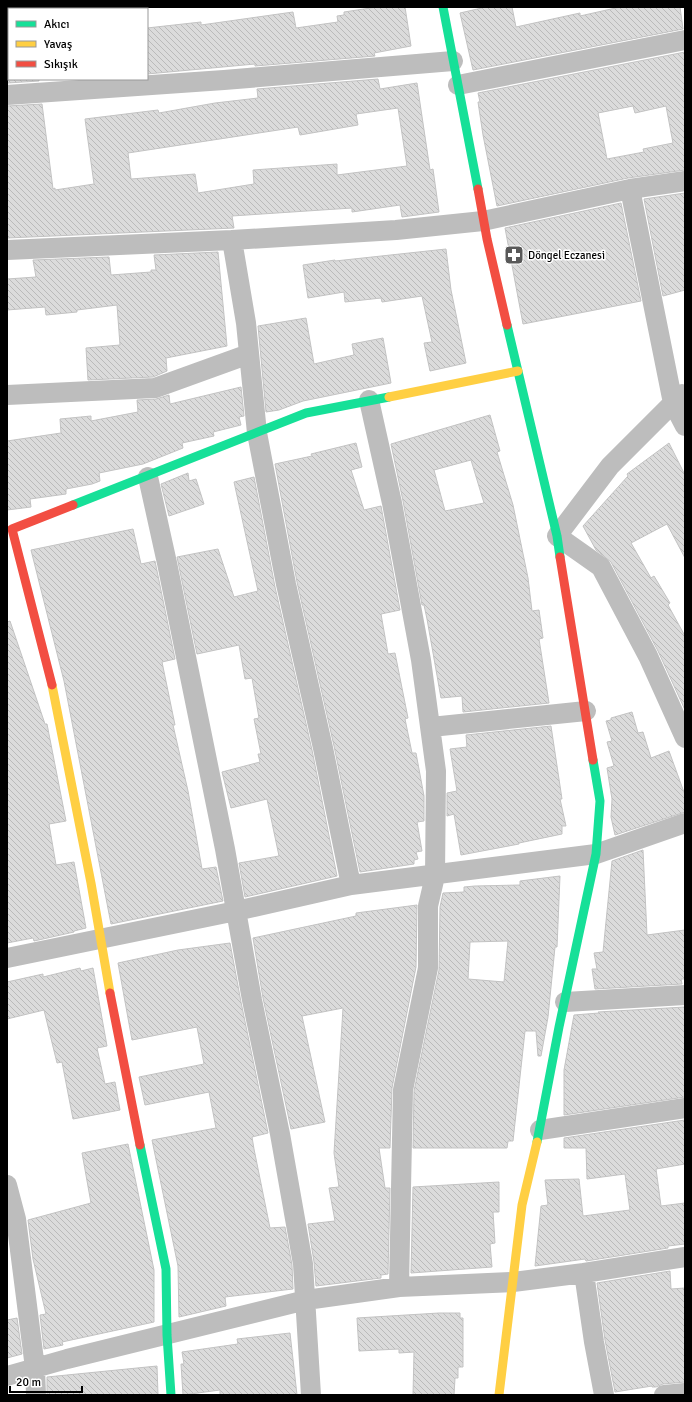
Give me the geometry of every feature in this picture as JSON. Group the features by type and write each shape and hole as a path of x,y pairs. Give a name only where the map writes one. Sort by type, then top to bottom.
{"street":[{"path":"443,7 483,221 557,536 600,801 596,854 540,1130 522,1205 499,1395"},
{"path":"458,85 685,40"},
{"path":"7,95 453,61"},
{"path":"7,250 232,240 396,230 483,221 630,189 685,181"},
{"path":"630,189 685,426"},
{"path":"232,240 246,323 257,433 286,584 323,748 351,886"},
{"path":"7,395 155,388 249,354"},
{"path":"171,1395 167,1335 166,1269 118,1036 101,938 52,683 9,529 148,477 306,413 518,371"},
{"path":"557,536 610,466 679,397"},
{"path":"369,400 392,502 421,660 436,771 434,876 428,906 428,968 403,1090 399,1286"},
{"path":"148,477 172,587 223,841 252,1000 280,1134 303,1264 311,1395"},
{"path":"557,536 601,567 648,656 685,738"},
{"path":"430,727 586,711"},
{"path":"7,958 351,886 596,854 685,824"},
{"path":"565,1002 685,995"},
{"path":"540,1130 685,1108"},
{"path":"7,1185 16,1219 35,1368 36,1395"},
{"path":"7,1376 306,1300 399,1286 513,1282 584,1274 685,1257"},
{"path":"584,1274 594,1342 604,1395"},
{"path":"664,1395 685,1393"}],"building":[{"path":"377,7 405,7 411,46 374,53 375,56 255,66 255,64 148,74 148,28 201,22 201,25 293,12 296,28 338,22 337,16 344,15 344,12"},
{"path":"486,7 512,7 516,27 580,13 580,16 620,7 680,7 683,29 473,70 460,13"},
{"path":"685,52 685,170 628,178 497,206 483,135 478,93","holes":["633,106 635,113 666,106 673,143 643,149 644,152 607,159 598,113"]},
{"path":"7,79 39,80 39,81 7,83"},
{"path":"378,79 380,89 417,83 430,170 433,169 439,212 402,217 400,205 352,212 352,208 232,216 234,228 7,238 7,106 42,104 53,189 55,188 55,190 94,184 85,119 158,110 159,113 215,103 258,98 257,89","holes":["398,108 407,166 337,175 337,164 253,170 254,184 198,193 195,174 131,179 128,153 298,127 300,135 358,125 356,114"]},
{"path":"685,193 685,290 663,296 644,199"},
{"path":"621,203 641,301 523,324 505,228"},
{"path":"446,249 451,290 466,363 430,371 424,343 432,342 422,296 382,302 381,298 345,302 344,292 308,298 303,265 335,260"},
{"path":"218,252 227,346 166,358 167,371 153,377 88,380 86,348 120,345 117,305 77,310 77,312 46,315 45,307 7,310 7,279 36,277 33,260 109,257 111,275 151,272 151,270 156,270 154,255"},
{"path":"306,318 314,364 354,355 352,344 383,338 391,383 303,401 279,410 266,412 258,326"},
{"path":"241,387 244,416 239,417 241,425 213,432 214,436 182,443 183,448 143,464 99,473 100,481 66,489 66,494 30,499 31,507 7,510 7,441 61,433 60,419 91,416 91,421 138,412 137,400 156,399 169,395 170,404"},
{"path":"490,415 500,451 497,452 513,505 528,578 532,611 539,610 543,638 539,639 549,703 463,712 462,696 441,698 427,619 424,605 422,605 391,444","holes":["471,460 484,503 445,511 434,470"]},
{"path":"356,443 362,467 351,470 364,510 381,506 400,610 381,614 388,654 395,653 408,718 405,719 412,753 416,753 424,796 424,821 417,822 422,851 416,852 418,859 414,860 414,864 360,872 334,746 297,582 275,464 312,456 311,454"},
{"path":"669,443 685,475 685,558 667,524 631,543 651,578 654,576 670,603 668,605 685,636 685,710 658,651 611,562 596,550 583,526 628,476 627,474"},
{"path":"188,473 189,481 196,479 204,504 169,516 161,484"},
{"path":"254,477 275,587 312,750 337,876 245,897 239,863 279,856 267,799 231,808 222,772 260,762 258,754 261,754 254,719 259,718 252,678 245,679 239,645 197,654 177,557 218,549 234,597 258,591 234,482"},
{"path":"133,529 141,564 155,561 175,659 162,662 175,725 173,725 188,791 202,869 216,867 223,901 111,924 64,681 31,550"},
{"path":"10,621 45,724 47,724 66,821 49,824 56,865 74,862 86,928 34,941 33,938 7,943 7,622"},
{"path":"632,712 638,733 643,732 651,758 669,751 685,795 685,812 615,835 611,817 612,799 607,768 614,766 607,742 612,741 606,721"},
{"path":"551,726 562,799 560,799 566,826 562,826 562,834 461,855 454,814 447,816 447,793 457,791 450,749 467,747 466,735"},
{"path":"643,850 647,935 685,930 685,979 681,979 682,984 595,989 592,969 597,969 594,953 603,952 612,861"},
{"path":"560,876 557,947 555,947 548,1017 541,1056 538,1056 536,1031 525,1031 513,1141 508,1141 507,1148 413,1148 414,1091 439,970 440,907 443,893 464,892 464,887 520,885 520,881","holes":["508,941 504,982 468,979 470,942"]},
{"path":"417,905 416,967 392,1088 390,1148 379,1148 385,1188 390,1188 388,1274 381,1275 381,1278 316,1286 308,1224 335,1221 329,1188 339,1187 334,1153 343,1008 302,1016 325,1122 291,1129 263,998 253,938 356,916 356,913"},
{"path":"230,943 268,1133 252,1137 254,1149 270,1228 285,1227 292,1265 293,1289 225,1297 226,1306 179,1317 178,1266 152,1140 216,1128 209,1092 145,1105 139,1077 204,1064 197,1027 132,1040 118,963 178,950"},
{"path":"80,968 81,971 93,968 107,1046 97,1048 105,1084 115,1082 120,1110 73,1119 62,1062 57,1063 44,1010 7,1019 7,982 43,974 43,977"},
{"path":"685,1007 685,1097 564,1115 564,1070 574,1015 599,1013 598,1012"},
{"path":"685,1120 685,1164 656,1169 661,1206 685,1203 685,1244 586,1261 585,1259 535,1266 541,1206 548,1205 545,1180 579,1179 583,1216 630,1210 625,1174 587,1179 586,1148 564,1148 564,1138"},
{"path":"128,1144 154,1270 154,1322 62,1342 63,1345 44,1349 40,1315 46,1314 33,1259 28,1220 91,1203 82,1153"},
{"path":"499,1182 499,1212 493,1212 495,1243 490,1244 492,1267 411,1273 413,1187"},
{"path":"670,1271 671,1289 685,1288 685,1382 615,1392 605,1340 597,1283"},
{"path":"460,1313 460,1318 463,1318 463,1367 458,1367 458,1378 455,1378 454,1395 413,1395 414,1352 399,1353 399,1349 359,1351 357,1318"},
{"path":"17,1318 22,1354 7,1358 7,1320"},
{"path":"290,1333 297,1395 220,1395 220,1390 183,1395 181,1364 184,1364 182,1352 238,1344 237,1339"},
{"path":"157,1366 158,1395 47,1395 47,1377"}],"traffic: fast":[{"path":"443,7 478,189"},
{"path":"507,325 557,536 560,557"},
{"path":"73,505 306,413 389,397"},
{"path":"537,1142 559,1027 596,854 600,801 593,760"},
{"path":"140,1145 166,1269 167,1335 171,1395"}],"traffic: slow":[{"path":"389,397 518,371"},
{"path":"52,685 91,883 110,993"},
{"path":"499,1395 522,1205 537,1142"}],"traffic: jam":[{"path":"478,189 487,239 507,325"},
{"path":"52,685 12,529 73,505"},
{"path":"560,557 593,760"},
{"path":"110,993 140,1145"}],"place":[{"name":"Döngel Eczanesi","path":"514,255"}]}
